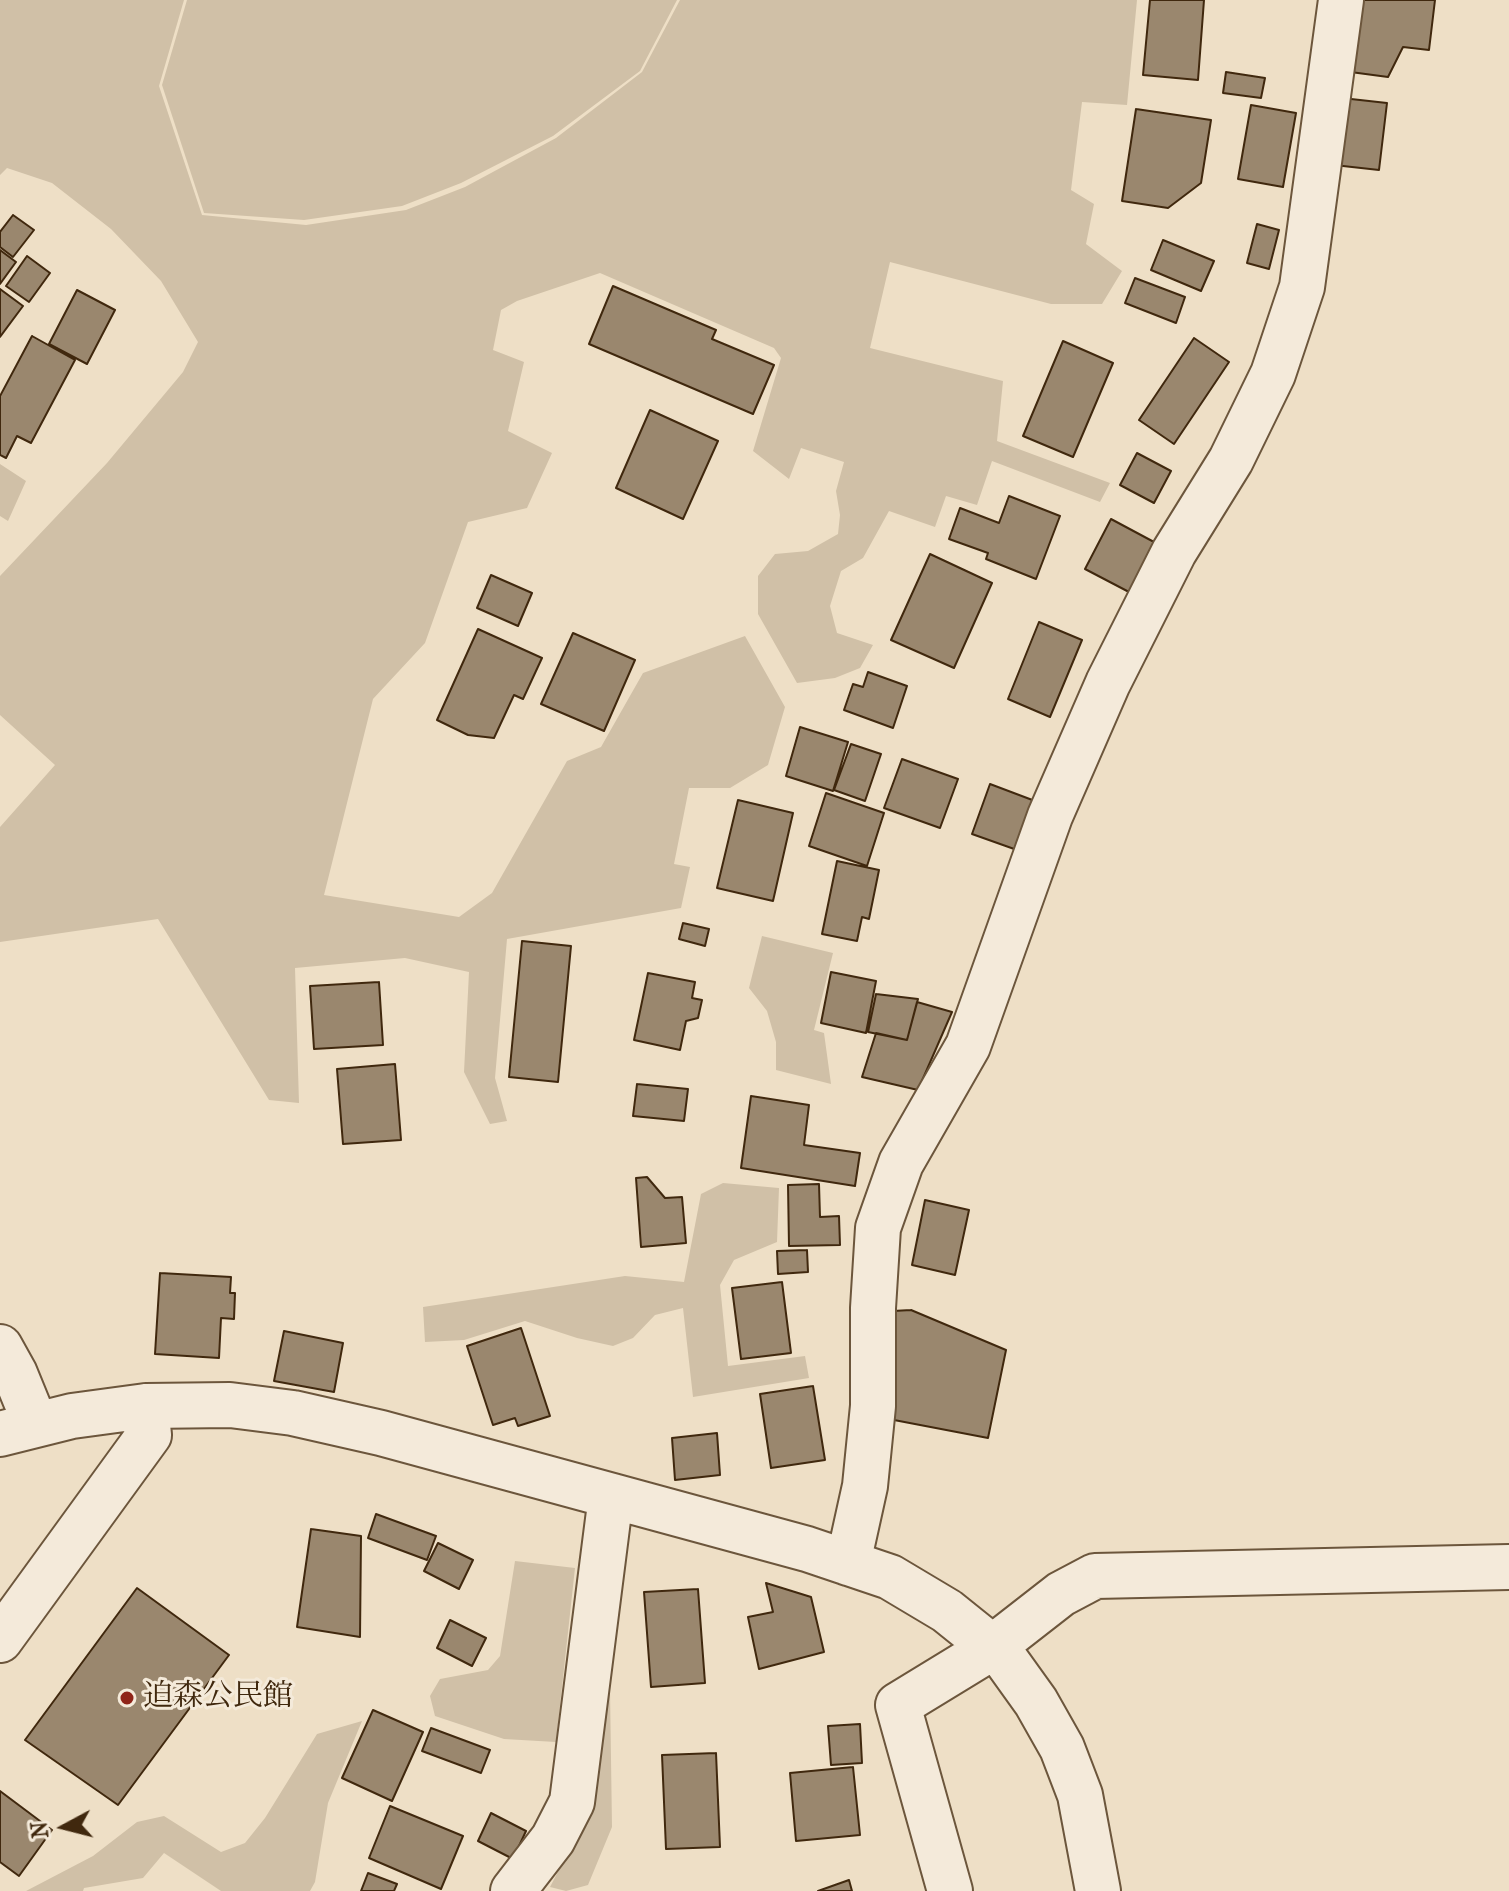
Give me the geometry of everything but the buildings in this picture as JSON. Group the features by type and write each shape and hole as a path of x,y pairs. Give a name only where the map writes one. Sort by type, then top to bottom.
{"street":[{"path":"848,1563 865,1486 873,1406 873,1308 878,1228 901,1163 968,1046 1050,816 1108,683 1174,552 1231,460 1273,374 1302,287 1341,0"},
{"path":"0,1347 15,1374 17,1429 146,1406 230,1405 293,1413 381,1433 807,1549 901,1584 947,1611 993,1647 1036,1702 1062,1748 1080,1795 1098,1891"},
{"path":"0,1640 149,1435 146,1406"},
{"path":"513,1891 553,1839 572,1802 611,1496"},
{"path":"950,1891 898,1705 993,1647 1061,1594 1095,1576 1509,1567"}],"shaded area":[{"path":"0,0 184,0 159,86 202,215 306,225 406,210 465,187 556,138 642,72 680,0 1137,0 1127,105 1082,102 1071,190 1094,204 1086,244 1122,271 1102,304 1051,304 890,262 870,348 1003,381 997,441 1110,483 1100,502 992,461 977,505 946,496 935,527 889,511 863,558 841,571 830,606 837,633 873,645 860,668 835,678 797,683 758,614 758,576 775,554 808,551 838,534 840,515 836,491 844,462 801,448 789,479 753,451 781,358 774,348 600,273 517,301 501,310 493,350 524,362 508,431 552,453 527,508 468,522 425,643 373,699 324,895 459,917 492,893 567,761 601,747 643,673 745,636 785,707 768,765 730,788 689,788 674,864 690,867 681,908 507,939 495,1078 507,1121 490,1124 464,1072 469,972 405,958 295,968 299,1103 269,1100 158,919 0,942 0,827 55,765 0,715 0,576 107,463 183,372 198,342 161,281 111,229 52,183 7,168 0,175"},
{"path":"187,0 677,0 640,71 553,136 461,183 402,206 304,220 204,213 162,85"},
{"path":"0,464 26,481 8,521 0,516"},
{"path":"762,936 833,953 814,1030 824,1033 831,1084 776,1070 776,1042 767,1011 749,988"},
{"path":"723,1183 779,1188 777,1242 734,1260 720,1285 728,1366 805,1356 809,1378 693,1397 683,1308 655,1315 633,1338 613,1346 525,1321 464,1340 425,1342 423,1307 625,1276 684,1282 701,1194"},
{"path":"515,1561 575,1568 556,1742 504,1739 435,1716 430,1696 440,1679 488,1670 500,1656"},
{"path":"605,1680 610,1690 612,1827 588,1885 566,1891 550,1887 573,1843"},
{"path":"362,1721 328,1803 315,1882 310,1891 221,1891 164,1853 143,1878 84,1888 83,1891 26,1891 93,1856 137,1822 164,1816 221,1852 245,1843 265,1818 317,1734"}],"place":[{"name":"迫森公民館","path":"127,1698"}]}
